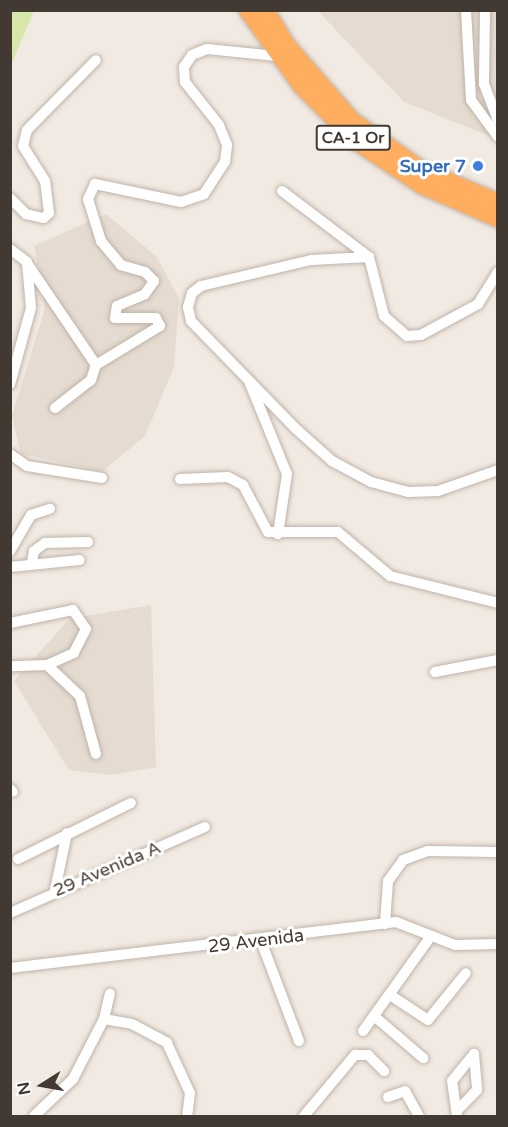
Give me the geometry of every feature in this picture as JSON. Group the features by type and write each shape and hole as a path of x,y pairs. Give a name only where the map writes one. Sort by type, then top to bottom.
{"highway":[{"name":"CA-1 Or","path":"247,10 277,56 319,106 372,154 431,190 498,219"},
{"name":"CA-1 Or","path":"266,10 287,45 352,120 421,169 498,202"}],"street":[{"path":"466,10 466,74 471,100 483,123 498,137"},
{"path":"483,123 496,118 483,71 485,10"},
{"path":"55,408 90,381 96,365 160,326 156,318 115,318 117,306 145,294 154,281 145,272 121,266 101,241 88,199 95,184 181,202 204,194 225,162 227,145 219,125 185,82 184,67 192,55 207,49 277,56"},
{"path":"10,198 26,214 44,218 49,213 45,181 23,146 27,130 96,60"},
{"path":"466,74 483,71"},
{"path":"282,191 369,257 384,316 407,336 421,335 478,304 498,272"},
{"path":"10,249 27,262 96,365"},
{"path":"369,257 351,254 250,271 192,293 191,321 332,461 371,482 409,492 438,491 498,470"},
{"path":"10,384 30,328 27,262"},
{"path":"249,380 287,474 279,534"},
{"path":"10,454 27,466 102,478"},
{"path":"180,479 208,475 235,481 252,500 260,524 279,534 338,532 390,576 498,603"},
{"path":"10,551 31,515 50,509"},
{"path":"32,563 34,551 45,543 88,542"},
{"path":"10,567 80,560"},
{"path":"10,623 56,609 73,610 84,619 86,629 74,653 47,665 10,666"},
{"path":"435,672 498,660"},
{"path":"47,665 80,696 96,754"},
{"path":"18,859 66,832 131,803"},
{"name":"29 Avenida A","path":"10,913 55,890 205,827"},
{"path":"55,890 66,832"},
{"path":"386,924 388,882 403,860 428,851 498,852"},
{"name":"29 Avenida","path":"10,968 404,923 431,936 464,947 498,944"},
{"path":"363,1030 390,996 431,936"},
{"path":"261,941 298,1041"},
{"path":"390,996 428,1020 466,973"},
{"path":"34,1116 73,1079 104,1019 110,994"},
{"path":"374,1016 423,1058"},
{"path":"104,1019 132,1024 167,1043 189,1111"},
{"path":"471,1053 477,1058 477,1090 458,1113 452,1081 471,1053"},
{"path":"308,1115 355,1055 368,1054 384,1071"},
{"path":"388,1097 405,1091 419,1116"}],"shaded area":[{"path":"318,11 497,11 497,139 404,102"},
{"path":"106,214 156,256 179,298 174,367 145,436 103,471 21,454 12,416 45,308 34,246"},
{"path":"151,605 156,767 111,775 69,770 14,681 69,619"}],"green space":[{"path":"10,11 34,11 11,65"}],"place":[{"name":"Super 7","path":"478,166"}]}
